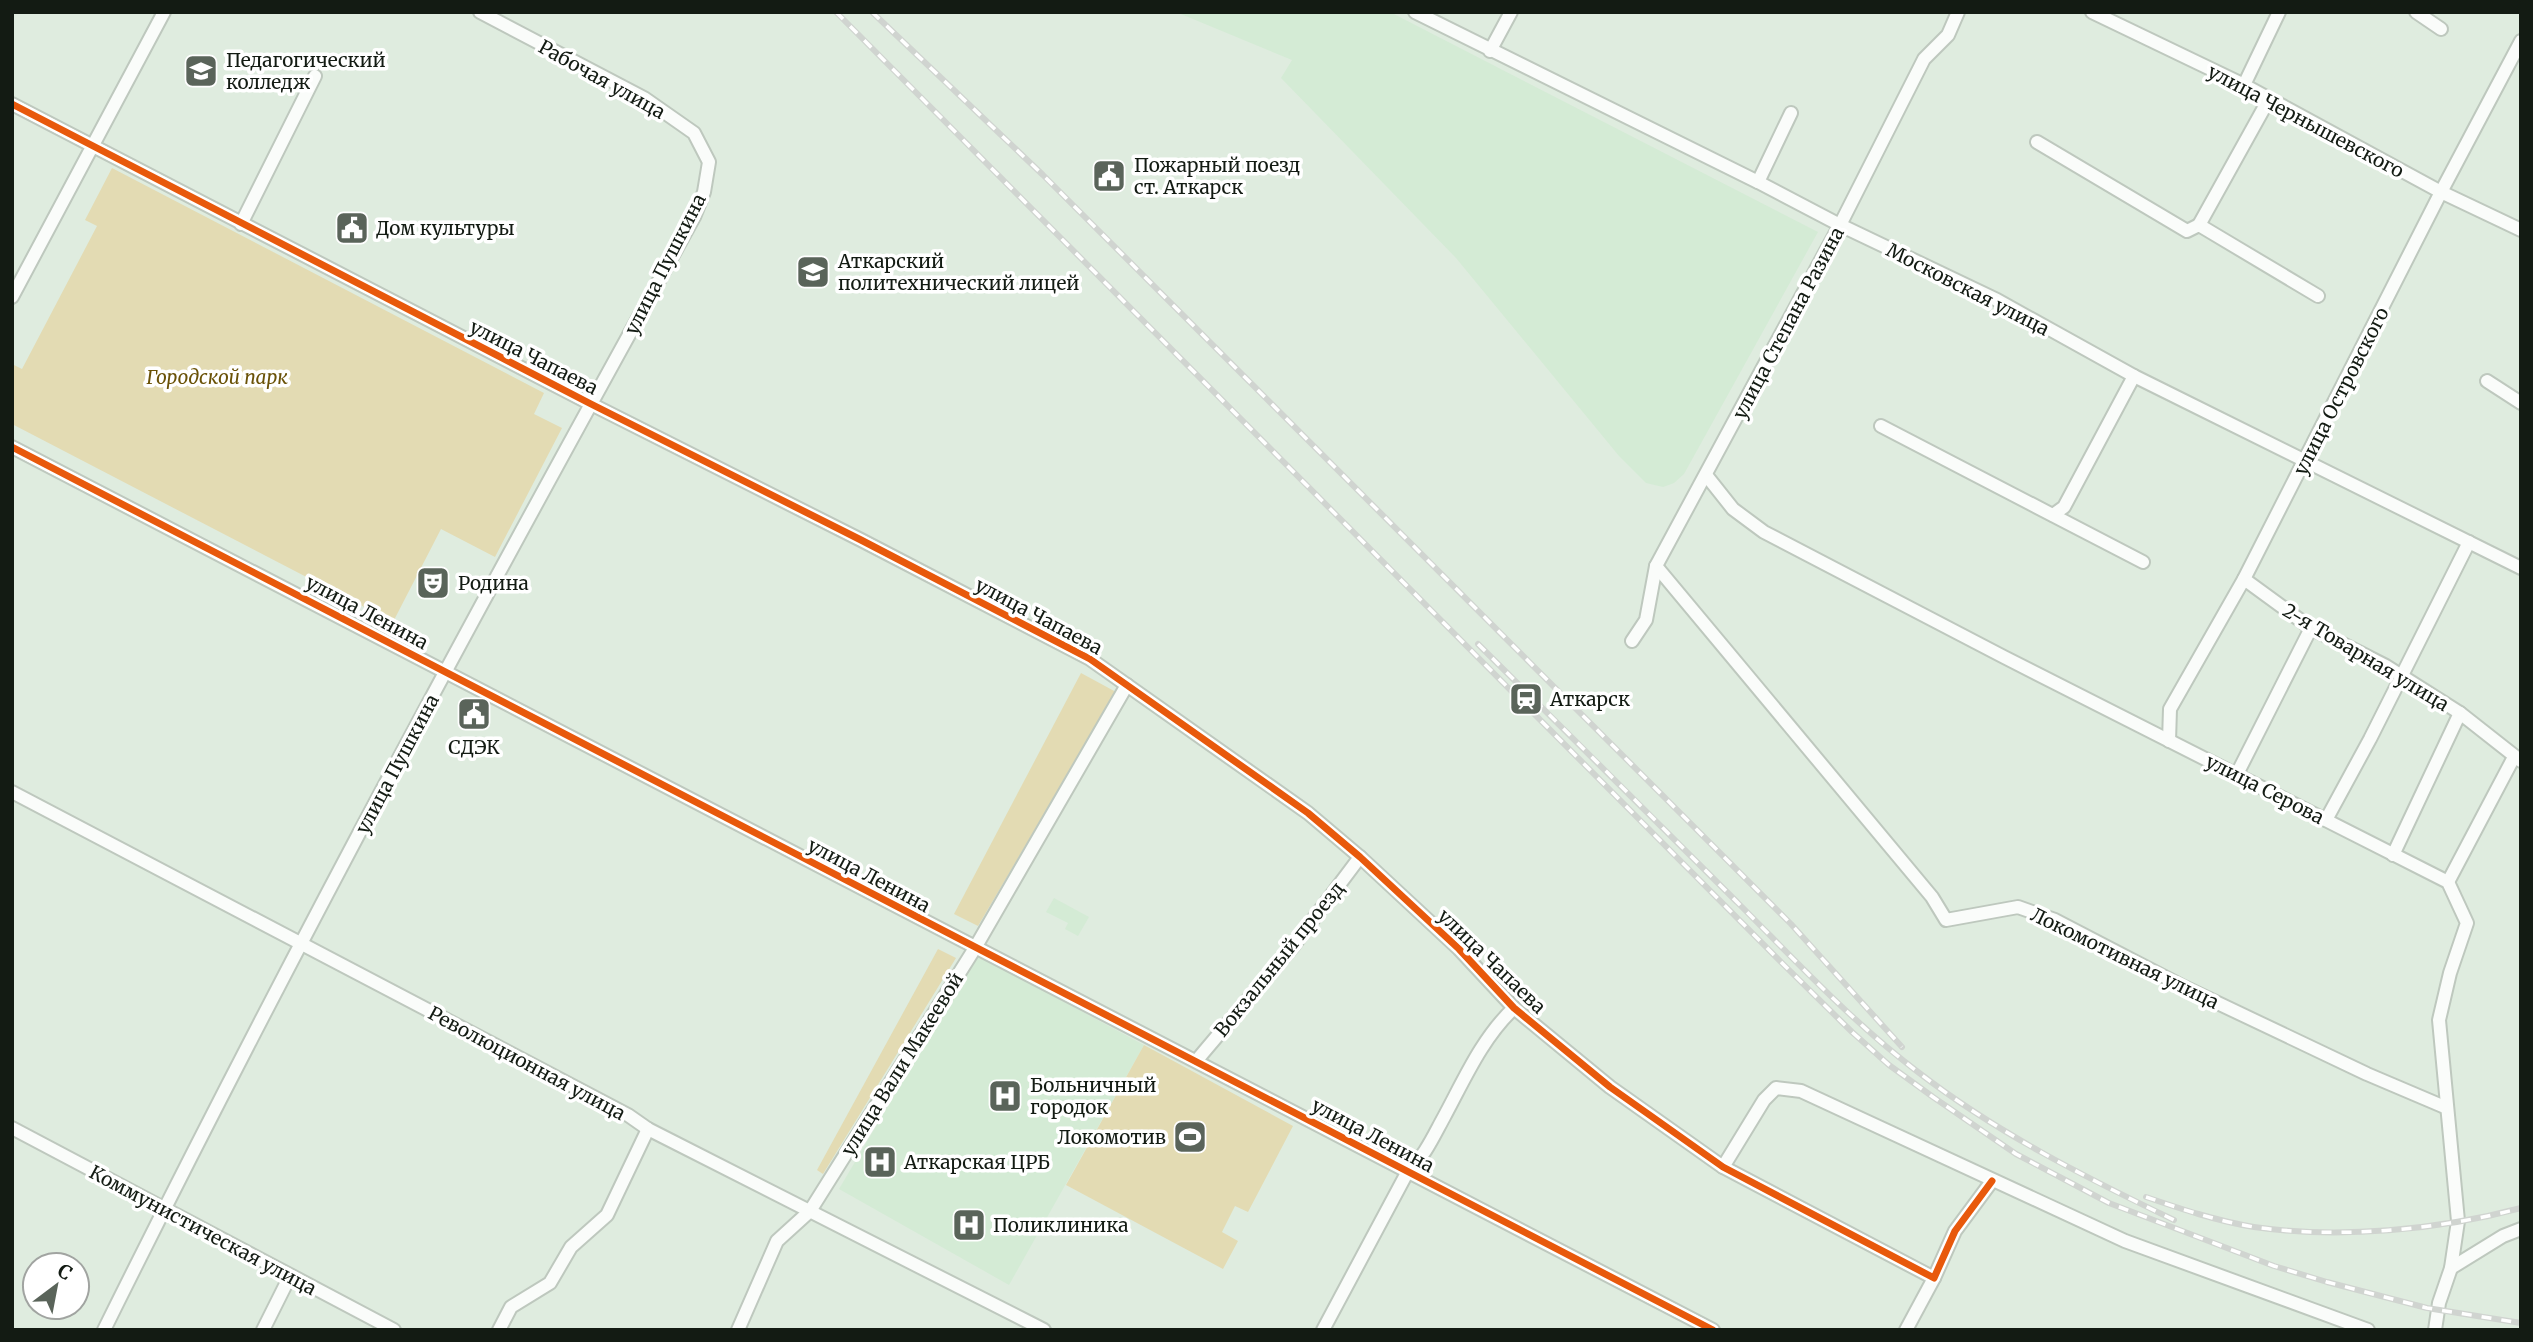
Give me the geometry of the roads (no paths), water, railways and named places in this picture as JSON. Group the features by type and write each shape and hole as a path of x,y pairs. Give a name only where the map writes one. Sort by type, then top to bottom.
{"street":[{"path":"12,297 164,12"},
{"name":"Рабочая улица","path":"480,12 644,99 694,133 709,162"},
{"name":"Московская улица","path":"1415,12 1840,225 1997,300 2134,376 2521,568"},
{"path":"1490,51 1511,12"},
{"name":"улица Степана Разина","path":"1632,641 1646,620 1656,566 1840,225 1924,59 1948,36 1958,12"},
{"name":"улица Чернышевского","path":"2092,12 2244,85 2441,192 2521,230"},
{"path":"2244,85 2279,12"},
{"path":"2416,12 2441,29"},
{"name":"улица Островского","path":"2169,741 2170,709 2244,579 2305,463 2441,192 2521,41"},
{"path":"242,224 315,76"},
{"path":"2037,142 2187,231 2199,225 2269,99"},
{"name":"улица Чапаева","path":"12,104 1090,659 1308,813 1360,857 1459,949 1514,1008 1610,1087 1723,1167 1934,1278"},
{"path":"1758,182 1791,113"},
{"name":"улица Пушкина","path":"104,1330 300,944 694,217 704,192 709,162"},
{"path":"2199,225 2318,296"},
{"path":"2053,515 2064,507 2134,376"},
{"path":"2487,382 2521,404"},
{"path":"1881,426 2143,562"},
{"name":"улица Ленина","path":"12,447 1713,1330"},
{"name":"улица Серова","path":"1706,475 1733,509 1764,532 2448,882"},
{"path":"2326,820 2469,542"},
{"name":"Локомотивная улица","path":"1656,566 1932,897 1946,920 2018,907 2055,919 2184,987 2367,1074 2446,1108"},
{"name":"2-я Товарная улица","path":"2244,579 2311,628 2375,660 2460,713 2517,759"},
{"path":"2237,774 2311,628"},
{"name":"улица Вали Макеевой","path":"738,1330 777,1241 810,1210 975,948 1127,685"},
{"path":"2393,855 2460,713"},
{"path":"2435,1330 2451,1268 2458,1221 2439,1020 2450,973 2468,923 2448,882 2517,759"},
{"name":"Революционная улица","path":"12,792 628,1115 648,1129 1044,1330"},
{"name":"Вокзальный проезд","path":"1197,1060 1294,945 1360,857"},
{"path":"1323,1330 1408,1171 1422,1158 1473,1063 1499,1022 1514,1008"},
{"path":"1723,1167 1764,1100 1776,1088 1801,1091 2125,1241 2368,1330"},
{"name":"Коммунистическая улица","path":"12,1128 394,1330"},
{"path":"499,1330 510,1307 550,1283 571,1247 607,1215 648,1129"},
{"path":"1906,1330 1955,1231 1992,1181"},
{"path":"2451,1268 2503,1236 2521,1229"},
{"path":"263,1330 290,1276"}],"railway":[{"path":"836,12 1785,966 1889,1065 2016,1154 2109,1203 2274,1266 2327,1282 2427,1308 2521,1323"},
{"path":"872,12 1043,175 1791,924 1902,1047"},
{"path":"1478,644 1824,990 1894,1053 1948,1094 2010,1134 2174,1220"},
{"path":"2146,1197 2199,1214 2254,1227 2320,1232 2423,1227 2521,1208"}],"place":[{"name":"Педагогический колледж","path":"201,71"},
{"name":"Пожарный поезд ст. Аткарск","path":"1109,176"},
{"name":"Дом культуры","path":"352,228"},
{"name":"Аткарский политехнический лицей","path":"813,272"},
{"name":"Родина","path":"433,583"},
{"name":"Аткарск","path":"1526,699"},
{"name":"СДЭК","path":"474,714"},
{"name":"Больничный городок","path":"1005,1096"},
{"name":"Локомотив","path":"1190,1137"},
{"name":"Аткарская ЦРБ","path":"880,1162"},
{"name":"Поликлиника","path":"969,1225"}],"park label":[{"name":"Городской парк","path":"217,377"}]}
